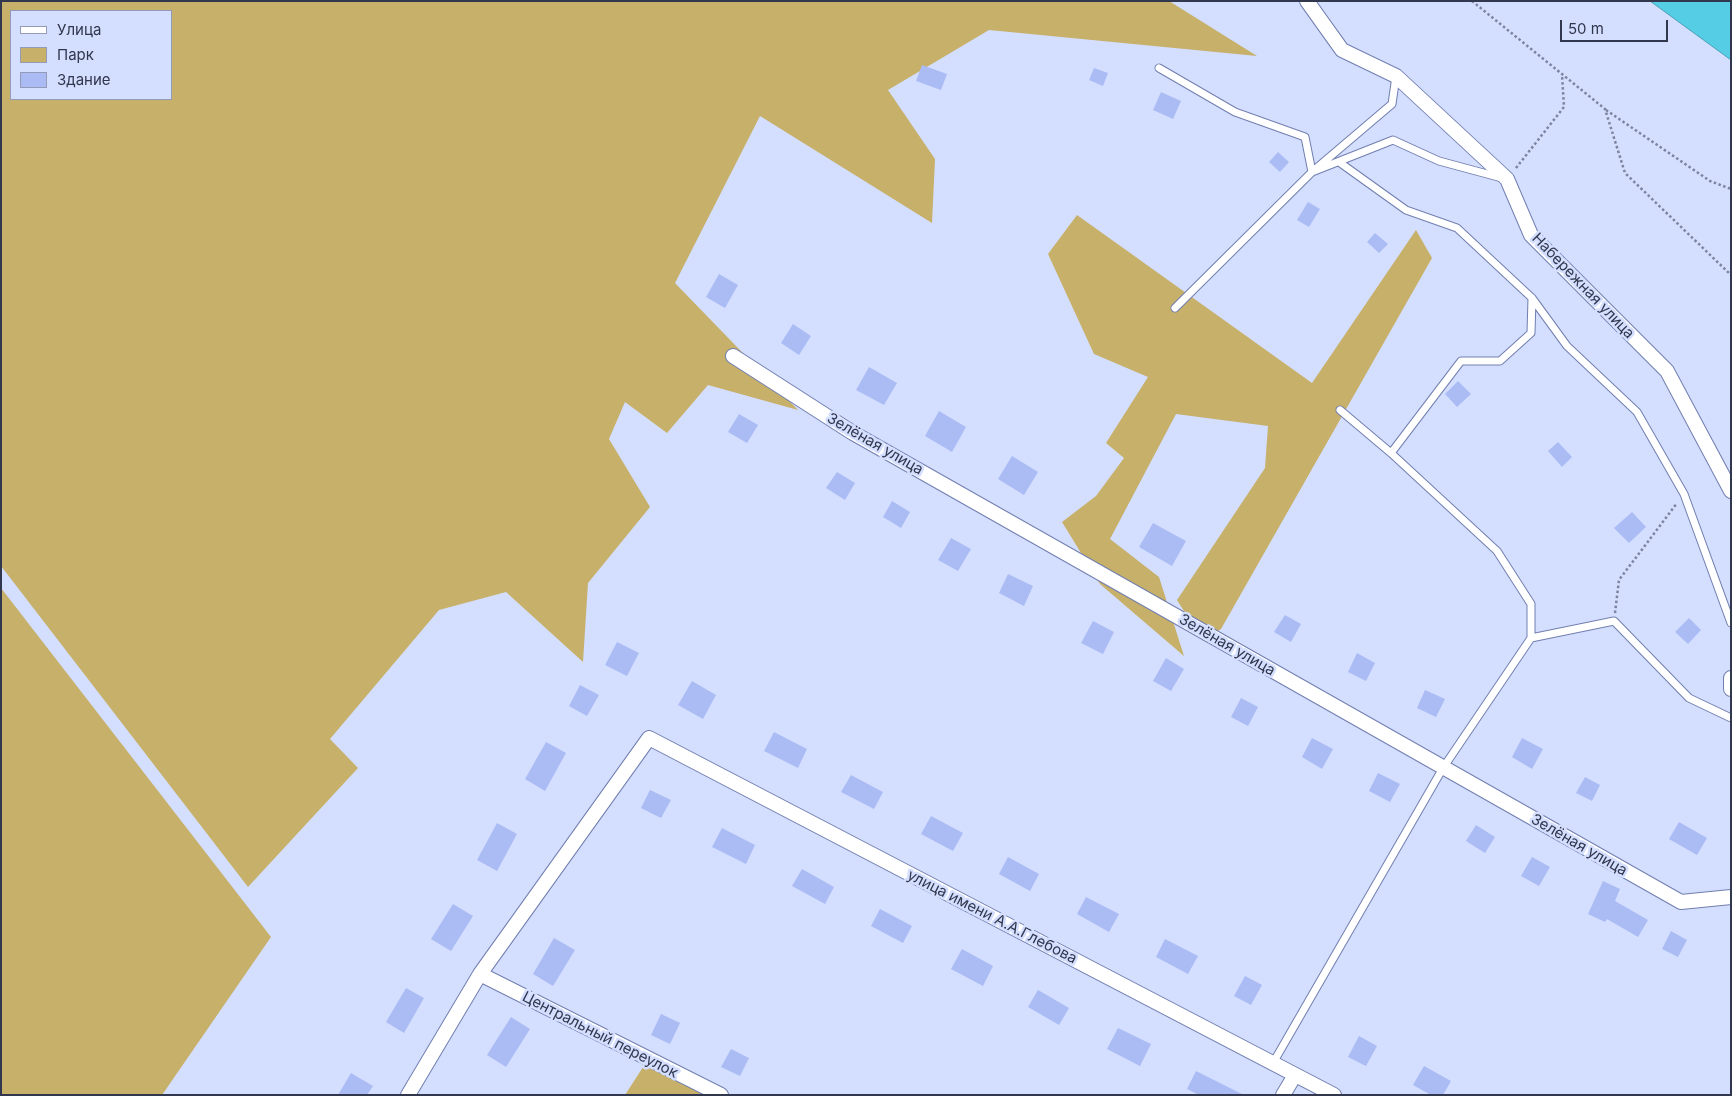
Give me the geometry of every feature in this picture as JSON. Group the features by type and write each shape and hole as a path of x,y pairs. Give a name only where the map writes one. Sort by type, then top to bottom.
{"street":[{"name":"Набережная улица","path":"1307,1 1342,50 1396,76 1507,179 1532,235 1667,371 1731,491"},
{"name":"Зелёная улица","path":"733,356 854,433 1680,902 1731,897"},
{"path":"1731,678 1731,689"},
{"name":"улица имени А.А.Глебова","path":"480,974 649,738 1334,1095"},
{"path":"408,1095 480,974"},
{"name":"Центральный переулок","path":"480,974 721,1095"},
{"path":"1283,1095 1294,1074"}],"lane":[{"path":"1160,68 1235,112 1305,136 1312,172"},
{"path":"1175,308 1312,172 1392,104 1396,76"},
{"path":"1312,172 1393,140 1440,162 1507,179"},
{"path":"1339,162 1406,210 1457,228 1532,298 1567,346 1637,412 1684,494 1731,623"},
{"path":"1391,453 1461,361 1500,361 1531,333 1532,298"},
{"path":"1273,1063 1443,768 1531,638 1531,604 1497,551 1391,453 1340,410"},
{"path":"1531,638 1614,622 1689,698 1731,718"}],"path":[{"path":"1472,1 1605,110 1710,181 1731,189"},
{"path":"1507,179 1564,107 1562,74"},
{"path":"1605,110 1625,173 1731,275"},
{"path":"1614,622 1619,580 1684,494"}],"green space":[{"path":"1,1 1169,1 1257,56 989,30 888,90 935,159 932,223 760,116 675,283 798,410 708,385 667,433 625,402 609,439 650,507 588,583 583,662 506,592 439,610 330,739 358,768 248,887 1,566"},
{"path":"1077,215 1312,383 1416,230 1432,258 1221,629 1203,641 1177,600 1265,468 1268,426 1176,414 1110,539 1159,577 1184,656 1100,584 1062,522 1096,496 1124,458 1106,443 1148,377 1094,354 1048,254"},
{"path":"1,588 271,937 162,1095 1,1095"},
{"path":"645,1064 706,1095 625,1095"}],"water":[{"path":"1650,1 1731,1 1731,60"}],"building":[{"path":"922,65 947,74 941,90 916,81"},
{"path":"1094,68 1108,73 1103,86 1089,80"},
{"path":"1161,92 1181,101 1173,119 1153,110"},
{"path":"1278,152 1289,162 1280,172 1269,162"},
{"path":"1308,202 1320,209 1309,227 1297,220"},
{"path":"1375,233 1388,244 1379,253 1367,242"},
{"path":"719,274 738,285 725,308 706,297"},
{"path":"793,324 811,336 799,355 781,343"},
{"path":"869,367 897,383 884,405 856,390"},
{"path":"1458,381 1471,394 1457,407 1445,394"},
{"path":"939,411 966,427 952,452 925,436"},
{"path":"739,414 758,425 747,443 728,432"},
{"path":"1558,442 1572,457 1562,467 1548,451"},
{"path":"1012,456 1038,472 1024,495 998,479"},
{"path":"837,472 855,483 845,500 826,488"},
{"path":"892,501 910,512 901,528 883,517"},
{"path":"1632,512 1646,527 1629,543 1614,528"},
{"path":"1153,523 1186,541 1172,566 1139,547"},
{"path":"951,538 971,549 958,571 938,560"},
{"path":"1008,574 1033,586 1024,606 999,593"},
{"path":"1285,615 1301,624 1291,642 1274,632"},
{"path":"1689,618 1701,630 1688,644 1675,632"},
{"path":"1093,621 1114,632 1103,654 1081,643"},
{"path":"617,642 639,653 627,676 605,665"},
{"path":"1357,653 1375,663 1366,681 1348,672"},
{"path":"1166,658 1184,669 1171,691 1153,681"},
{"path":"692,681 716,695 703,719 678,705"},
{"path":"580,685 599,695 587,716 569,706"},
{"path":"1425,690 1445,699 1436,717 1417,708"},
{"path":"1241,698 1258,707 1248,726 1231,717"},
{"path":"774,732 807,749 798,768 764,751"},
{"path":"1312,738 1333,749 1322,769 1302,757"},
{"path":"1522,738 1543,749 1532,769 1512,757"},
{"path":"546,742 566,753 545,791 525,779"},
{"path":"1378,773 1400,784 1390,802 1369,791"},
{"path":"851,775 883,792 874,809 841,792"},
{"path":"1585,777 1600,785 1592,801 1576,793"},
{"path":"650,790 671,800 661,818 641,808"},
{"path":"931,816 963,833 953,851 921,834"},
{"path":"1679,822 1707,838 1697,855 1669,839"},
{"path":"497,823 517,834 497,871 477,860"},
{"path":"1476,825 1495,837 1485,853 1466,841"},
{"path":"722,828 755,845 746,864 712,847"},
{"path":"1008,857 1039,874 1030,891 999,874"},
{"path":"1532,857 1550,867 1539,886 1521,876"},
{"path":"802,869 834,887 825,904 792,886"},
{"path":"1603,881 1620,889 1615,901 1648,920 1638,937 1607,919 1605,922 1588,914"},
{"path":"1086,897 1119,914 1109,932 1077,914"},
{"path":"453,904 473,916 451,951 431,939"},
{"path":"880,909 912,926 903,943 871,926"},
{"path":"1671,931 1687,940 1678,957 1662,949"},
{"path":"554,938 575,950 553,986 533,974"},
{"path":"1165,939 1198,956 1188,974 1156,957"},
{"path":"962,949 993,966 983,986 951,969"},
{"path":"1245,976 1262,985 1251,1005 1234,996"},
{"path":"406,988 424,998 404,1033 386,1022"},
{"path":"1038,990 1069,1008 1059,1025 1028,1007"},
{"path":"661,1014 680,1023 670,1044 651,1035"},
{"path":"511,1017 530,1029 506,1067 487,1055"},
{"path":"1118,1028 1151,1044 1140,1066 1107,1049"},
{"path":"1359,1036 1377,1046 1366,1066 1348,1057"},
{"path":"731,1049 749,1058 740,1076 721,1067"},
{"path":"1424,1066 1451,1081 1443,1095 1431,1095 1413,1085"},
{"path":"1196,1071 1244,1095 1199,1095 1187,1089"},
{"path":"351,1073 373,1086 367,1095 338,1095"}]}
